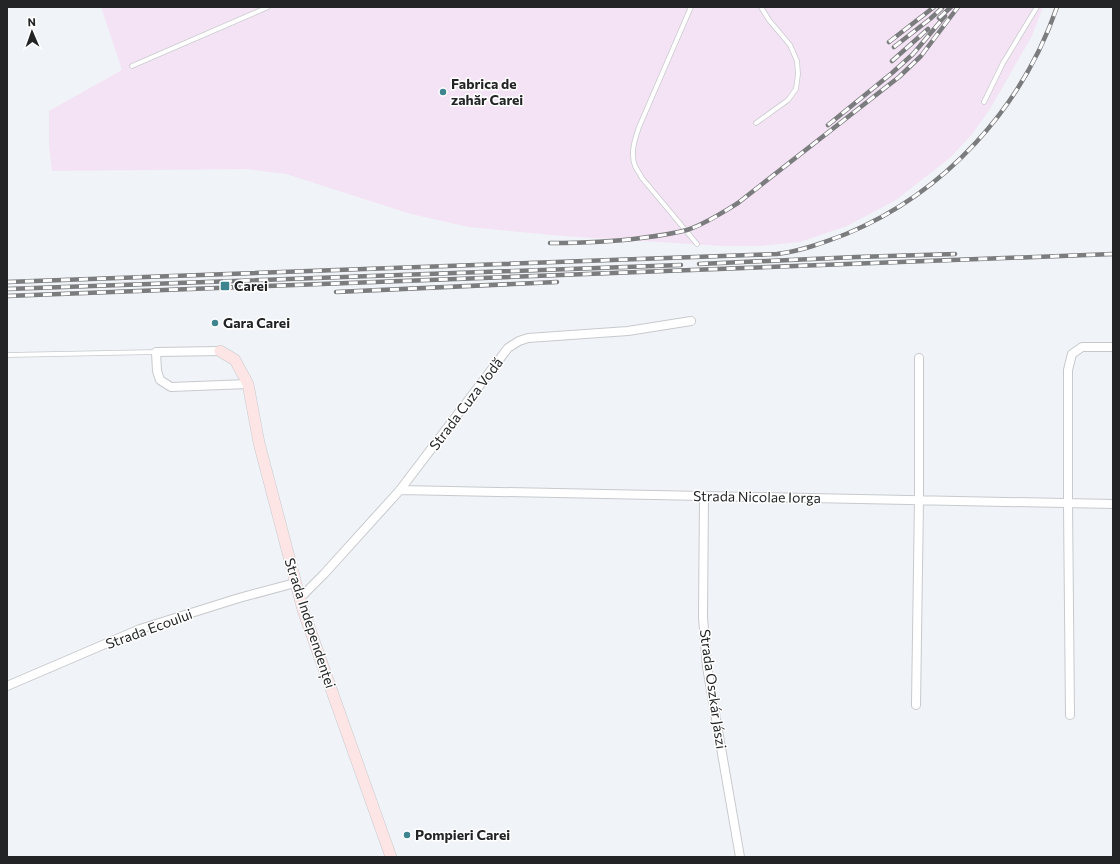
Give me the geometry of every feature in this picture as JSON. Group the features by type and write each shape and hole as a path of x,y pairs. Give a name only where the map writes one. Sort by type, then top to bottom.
{"street":[{"name":"Strada Cuza Vodă","path":"300,599 400,490 508,348 519,341 528,338 628,331 691,321"},
{"path":"1070,715 1068,370 1072,354 1082,347 1113,347"},
{"path":"156,352 157,371 160,380 172,387 248,384"},
{"name":"Strada Independenței","path":"156,352 220,352 235,360 248,384 259,443 302,610 390,857"},
{"path":"916,704 919,500 919,358"},
{"name":"Strada Nicolae Iorga","path":"400,490 1113,504"},
{"name":"Strada Oszkár Jászi","path":"704,496 704,617 707,667 740,857"},
{"name":"Strada Ecoului","path":"7,686 140,629 239,598 295,583"}],"lane":[{"path":"132,66 268,7"},
{"path":"691,7 639,127 634,147 634,159 635,166 642,178 696,244"},
{"path":"756,123 788,100 796,89 798,74 797,61 790,45 769,20 762,7"},
{"path":"984,102 1003,63 1037,7"},
{"name":"Strada Independenței","path":"7,356 156,352"}],"shaded area":[{"path":"101,7 1043,7 1032,36 990,109 972,134 951,157 896,200 847,226 800,242 760,246 723,246 562,236 469,227 411,214 286,174 246,169 52,171 49,145 49,111 122,70"}],"railway":[{"path":"889,42 934,7"},
{"path":"939,18 951,7"},
{"path":"550,243 607,241 664,235 694,228 720,214 738,203 899,77 921,56 958,7"},
{"path":"7,282 777,254 803,249 846,234 882,217 916,195 947,171 976,143 1001,112 1023,79 1042,44 1057,7"},
{"path":"894,47 942,8"},
{"path":"828,125 913,54 945,16"},
{"path":"892,61 928,29"},
{"path":"699,264 955,254"},
{"path":"7,296 1113,254"},
{"path":"7,289 681,265"},
{"path":"336,292 557,282"}],"place":[{"name":"Fabrica de zahăr Carei","path":"443,92"},
{"name":"Carei","path":"225,286"},
{"name":"Gara Carei","path":"215,323"},
{"name":"Pompieri Carei","path":"407,835"}]}
